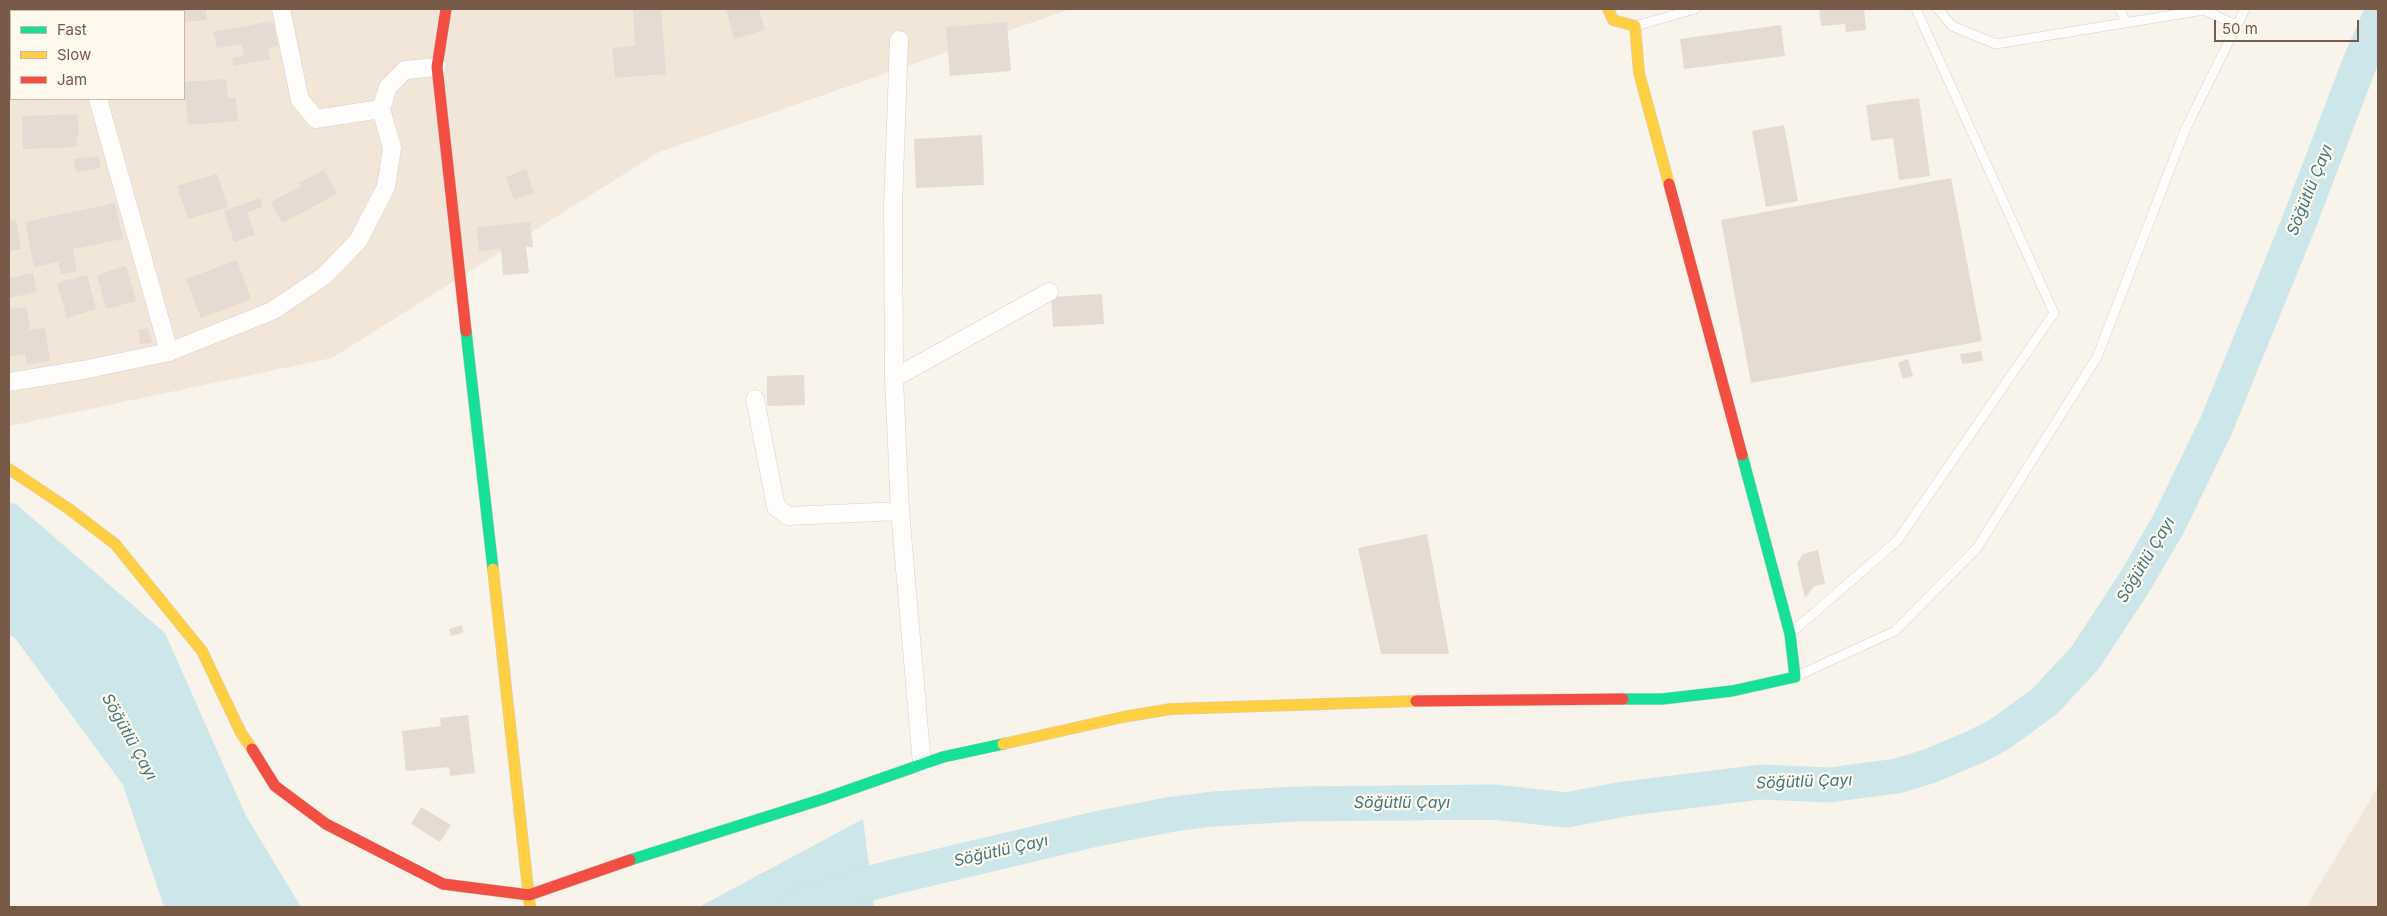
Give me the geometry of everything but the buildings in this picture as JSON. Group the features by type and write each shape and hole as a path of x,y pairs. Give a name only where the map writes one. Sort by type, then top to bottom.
{"street":[{"path":"280,9 300,100 316,119 381,109"},
{"path":"446,9 437,66 530,907"},
{"path":"9,468 69,509 115,544 202,651 241,733 275,786 326,824 443,884 485,891 529,895 681,842 823,799 943,757 1062,730 1171,709 1410,701 1662,699 1732,691 1794,677 1790,634 1639,73 1635,26 1613,20 1608,9"},
{"path":"899,40 893,206 894,378 900,511 922,765"},
{"path":"9,382 83,370 169,352 272,311 324,276 358,240 386,187 392,148 381,109 388,86 405,70 437,66"},
{"path":"98,100 169,352"},
{"path":"894,378 1049,292"},
{"path":"755,399 776,507 788,516 900,511"}],"lane":[{"path":"1635,26 1695,9"},
{"path":"1790,634 1897,542 2054,313 1916,9"},
{"path":"1938,9 1952,26 1996,44 2204,10 2236,25"},
{"path":"2120,9 2126,23"},
{"path":"1794,677 1895,631 1977,548 2097,357 2185,130 2245,9"}],"shaded area":[{"path":"9,9 1071,9 659,152 332,358 9,426"},
{"path":"2378,787 2378,907 2306,907"}],"water":[{"path":"9,503 16,504 165,633 246,816 301,907 164,907 123,785 15,638 9,634"},
{"path":"863,819 874,906 699,907"}],"waterway":[{"name":"Söğütlü Çayı","path":"796,907 894,877 1096,829 1173,814 1213,809 1296,804 1494,802 1566,810 1624,799 1761,782 1829,785 1897,776 1930,766 2000,734 2045,701 2085,658 2136,580 2168,525 2216,426 2378,21"}],"traffic: fast":[{"path":"466,331 493,569"},
{"path":"1623,699 1662,699 1732,691 1795,677 1790,634 1742,455"},
{"path":"630,860 823,799 943,757 1003,744"}],"traffic: slow":[{"path":"1608,9 1613,20 1635,26 1639,73 1669,184"},
{"path":"9,469 69,509 115,544 202,651 241,733 252,749"},
{"path":"493,569 530,907"},
{"path":"1003,744 1123,717 1171,709 1416,701"}],"traffic: jam":[{"path":"446,9 437,67 466,331"},
{"path":"1669,184 1742,455"},
{"path":"1416,701 1623,699"},
{"path":"252,749 275,786 326,824 443,884 529,895 630,860"}]}
